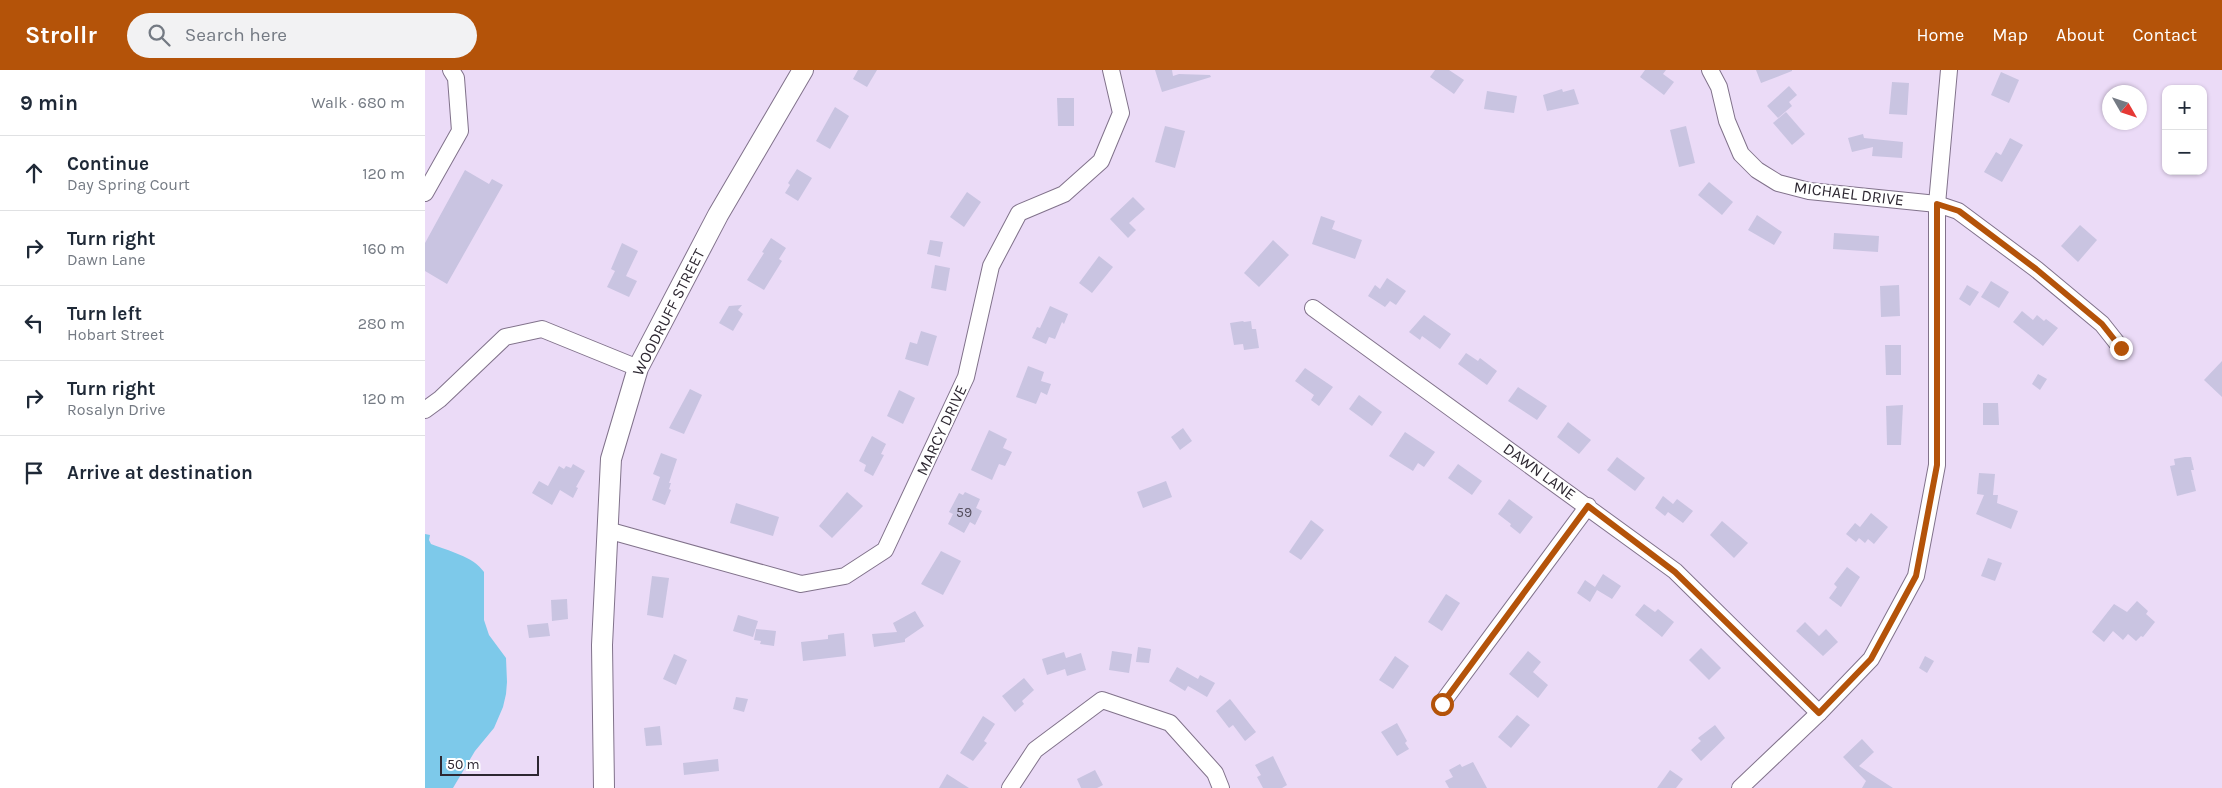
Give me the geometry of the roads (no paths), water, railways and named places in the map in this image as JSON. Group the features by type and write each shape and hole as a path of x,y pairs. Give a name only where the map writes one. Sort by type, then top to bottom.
{"street":[{"path":"425,193 460,131 456,78 451,70"},
{"name":"WOODRUFF STREET","path":"604,788 602,645 611,459 638,368 718,215 803,70"},
{"name":"MARCY DRIVE","path":"607,530 801,584 845,576 885,550 966,377 991,266 1019,214 1064,194 1101,161 1121,113 1111,70"},
{"name":"MICHAEL DRIVE","path":"1710,70 1719,87 1727,121 1741,154 1757,170 1778,183 1809,191 1937,204 1959,211 2036,269 2102,324 2121,348"},
{"path":"1740,788 1819,713 1871,659 1916,576 1937,465 1937,204 1949,70"},
{"name":"DAWN LANE","path":"1313,308 1588,506 1675,572 1819,713"},
{"path":"425,410 441,399 505,337 541,329 638,368"},
{"path":"1442,704 1588,506"},
{"path":"1009,788 1035,750 1102,700 1170,723 1215,773 1221,788"}],"water":[{"path":"425,534 430,535 429,540 431,544 467,558 484,572 484,620 489,635 506,658 507,682 503,707 494,728 475,751 453,788 425,788"}]}
